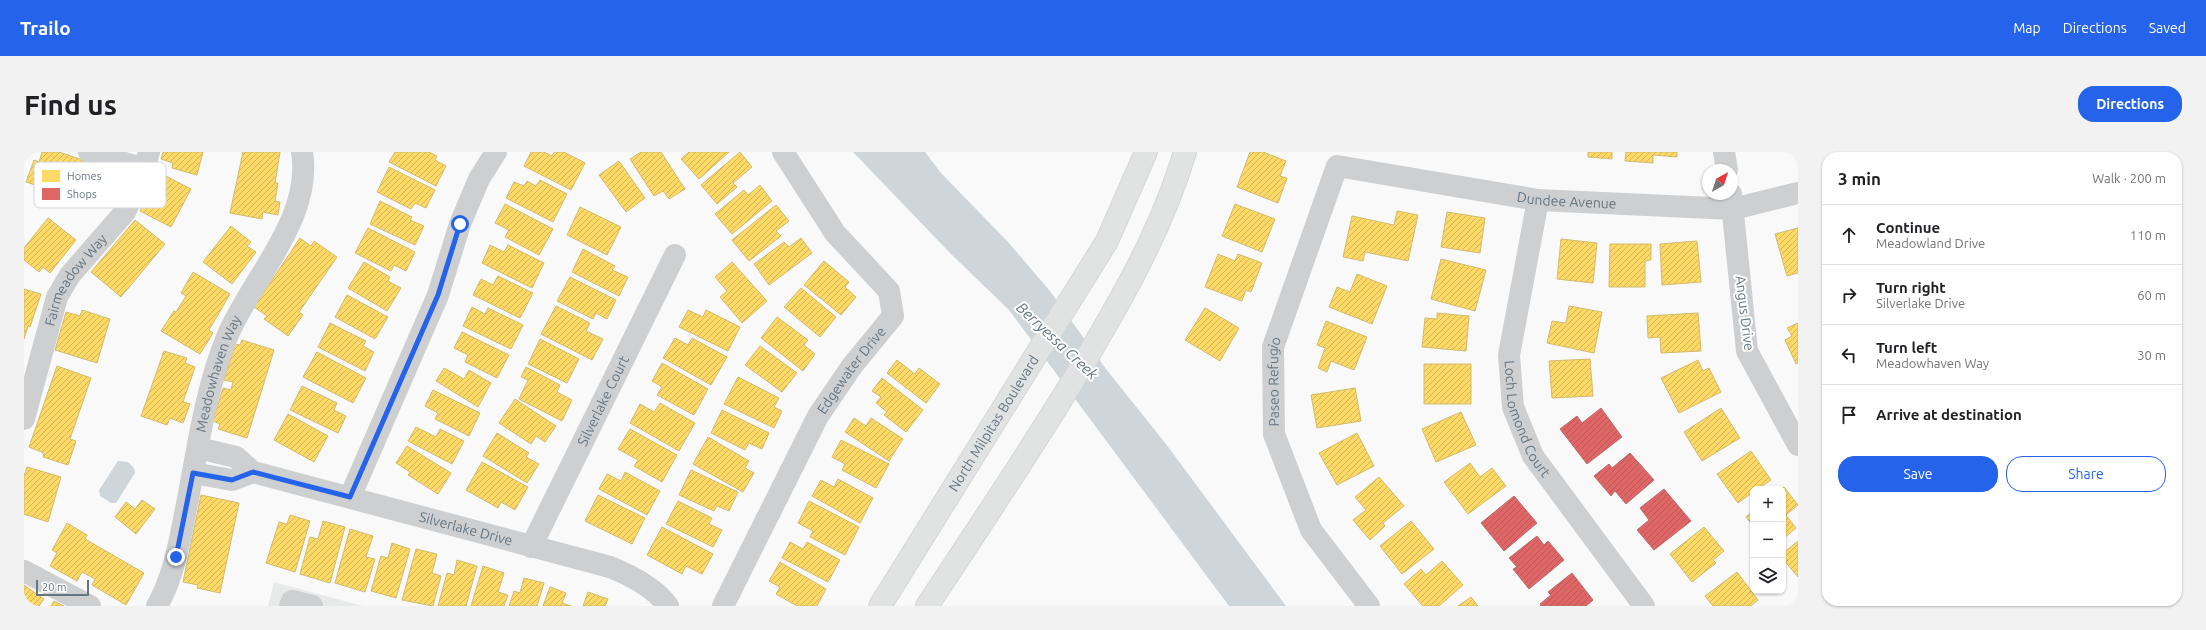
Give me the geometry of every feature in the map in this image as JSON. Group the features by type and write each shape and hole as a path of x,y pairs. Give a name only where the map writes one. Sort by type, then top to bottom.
{"main road":[{"name":"North Milpitas Boulevard","path":"880,606 1107,241 1146,152"},
{"path":"927,606 1043,430 1114,312 1166,209 1185,152"}],"street":[{"path":"89,152 147,161"},
{"name":"Meadowhaven Way","path":"157,606 176,557 208,394 227,337 240,310 282,242 293,216 301,186 302,152"},
{"path":"350,497 438,295 463,218 479,179 496,152"},
{"name":"Edgewater Drive","path":"723,606 818,416 852,366 893,316 889,291 835,233 783,152"},
{"path":"1724,152 1726,164"},
{"name":"Dundee Avenue","path":"1337,166 1538,200 1732,201 1798,193"},
{"name":"Paseo Refugio","path":"1337,166 1273,347 1274,434 1311,530 1369,606"},
{"name":"Loch Lomond Court","path":"1538,200 1509,354 1513,407 1533,456 1644,606"},
{"name":"Angus Drive","path":"1732,201 1747,351 1798,445"},
{"name":"Fairmeadow Way","path":"24,419 57,297 70,275 125,212 127,208"},
{"name":"Silverlake Court","path":"531,547 675,255"},
{"name":"Silverlake Drive","path":"198,448 236,457 253,472 621,571 660,596 668,606"},
{"path":"193,473 232,480 253,472"},
{"path":"24,571 90,606"},
{"path":"290,606 292,601 312,606"}],"shaded area":[{"path":"274,582 363,606 268,606"}],"water":[{"name":"Berryessa Creek","path":"853,152 925,152 941,173 1008,242 1050,291 1106,369 1166,444 1286,606 1229,606 1009,310 950,253"},
{"path":"118,461 128,462 134,468 135,473 116,503 111,503 100,496 99,490"}],"building: Homes":[{"path":"42,152 59,152 89,162 39,162"},
{"path":"163,152 203,152 197,175 172,168 173,163 161,159"},
{"path":"243,152 280,152 275,183 278,183 275,201 280,202 278,215 263,212 262,219 230,213"},
{"path":"395,152 429,152 437,156 435,160 446,166 436,186 389,162"},
{"path":"531,152 544,152 552,156 554,152 564,152 585,163 571,190 524,166"},
{"path":"641,152 661,152 685,189 669,199 663,191 654,196 630,159"},
{"path":"689,152 729,152 699,179 681,159"},
{"path":"740,152 752,167 733,183 737,187 717,204 701,185"},
{"path":"1250,152 1263,152 1286,161 1280,176 1287,178 1278,203 1237,187"},
{"path":"1588,152 1612,152 1612,159 1588,157"},
{"path":"1626,152 1677,152 1677,157 1653,155 1653,163 1625,161"},
{"path":"34,160 39,162 34,162 34,185 26,182"},
{"path":"619,161 645,198 626,212 599,175"},
{"path":"389,167 435,190 426,208 415,203 411,209 377,192"},
{"path":"166,176 191,189 171,227 140,211 142,208 166,208"},
{"path":"540,180 567,194 553,222 506,198 514,182 524,186 527,181 536,186"},
{"path":"760,185 772,201 732,234 715,214 744,190 748,195"},
{"path":"380,201 412,217 410,220 424,226 415,245 370,224"},
{"path":"505,204 553,229 539,255 505,237 509,230 495,223"},
{"path":"1235,204 1275,219 1262,252 1222,236"},
{"path":"776,205 789,221 776,231 781,236 749,261 732,240"},
{"path":"580,207 621,227 607,255 567,235"},
{"path":"1397,211 1418,215 1408,261 1365,252 1363,261 1343,257 1352,216 1394,225"},
{"path":"1447,212 1485,218 1480,253 1441,247"},
{"path":"48,218 76,240 50,273 43,267 39,272 24,260 24,248"},
{"path":"135,220 165,244 121,297 91,272"},
{"path":"231,226 251,242 247,246 256,252 232,284 203,262"},
{"path":"368,228 415,252 406,271 394,265 391,271 355,253"},
{"path":"1798,228 1798,273 1787,276 1775,234"},
{"path":"300,238 311,246 314,241 337,257 299,312 303,315 288,336 264,319 267,316 254,307"},
{"path":"801,238 812,253 769,285 754,264 784,242 789,247"},
{"path":"1561,239 1597,243 1593,283 1557,279"},
{"path":"1697,241 1701,282 1662,285 1660,244"},
{"path":"1610,244 1651,244 1651,260 1645,261 1645,287 1609,287"},
{"path":"490,245 504,252 508,245 544,263 532,288 482,263"},
{"path":"583,249 615,266 612,270 628,277 619,296 572,272"},
{"path":"1218,254 1235,261 1238,254 1262,263 1251,292 1246,290 1242,301 1205,287"},
{"path":"1441,259 1486,270 1475,311 1431,299"},
{"path":"824,261 849,282 845,287 856,297 841,315 804,285"},
{"path":"364,262 390,277 388,281 401,288 387,311 348,288"},
{"path":"732,262 767,301 742,323 720,297 727,291 715,277"},
{"path":"193,272 230,294 209,330 213,333 200,354 161,331 186,296 181,293"},
{"path":"1357,274 1387,286 1372,324 1329,307 1337,287 1350,292"},
{"path":"498,276 533,293 520,318 473,295 481,279 493,285"},
{"path":"570,277 616,300 607,319 596,313 593,319 557,301"},
{"path":"801,288 836,317 820,337 784,307"},
{"path":"24,289 41,294 30,327 28,326 24,339"},
{"path":"347,295 388,317 375,339 335,317"},
{"path":"556,306 590,323 586,331 603,339 592,360 541,334"},
{"path":"1569,306 1602,312 1594,353 1547,343 1552,321 1566,323"},
{"path":"472,307 485,314 488,308 523,325 511,349 463,326"},
{"path":"1205,308 1239,328 1220,361 1185,340"},
{"path":"82,310 110,319 97,363 55,350 66,312 80,316"},
{"path":"688,310 703,317 706,310 740,327 728,351 679,327"},
{"path":"1437,313 1469,316 1466,351 1422,347 1425,318 1437,319"},
{"path":"1698,313 1701,351 1661,353 1660,337 1648,338 1647,316"},
{"path":"777,317 808,340 804,345 815,354 803,371 761,338"},
{"path":"1326,321 1367,337 1354,370 1331,361 1327,372 1318,368 1325,348 1317,345"},
{"path":"330,323 366,341 363,346 374,352 365,371 318,347"},
{"path":"1798,323 1798,363 1796,364 1785,340 1792,336 1787,328"},
{"path":"462,332 509,355 497,378 465,362 468,355 454,348"},
{"path":"675,338 688,345 692,338 727,357 711,385 663,358"},
{"path":"540,339 579,359 567,383 528,364"},
{"path":"242,340 274,350 247,438 218,429 220,424 213,421 223,388 231,390 233,382 224,380 235,344 240,345"},
{"path":"760,346 797,373 782,392 745,365"},
{"path":"164,351 187,358 185,363 195,367 183,402 190,404 183,423 170,418 167,425 141,416"},
{"path":"317,352 366,378 353,403 303,377"},
{"path":"1590,359 1593,396 1552,398 1549,361"},
{"path":"897,360 915,374 919,368 940,384 926,403 887,373"},
{"path":"1698,360 1703,371 1709,368 1721,392 1679,413 1661,378"},
{"path":"662,363 708,389 694,415 657,395 662,387 652,381"},
{"path":"1424,364 1471,364 1471,404 1424,404"},
{"path":"57,366 91,378 70,439 76,441 68,465 43,457 44,453 29,447"},
{"path":"526,367 560,385 557,392 572,400 562,421 519,399 528,380 521,377"},
{"path":"444,368 464,379 469,370 491,383 478,407 436,381"},
{"path":"738,377 779,398 774,407 782,411 774,428 724,404"},
{"path":"882,378 923,410 906,432 884,415 887,412 876,403 881,397 872,391"},
{"path":"302,386 337,403 334,410 346,416 338,433 290,410"},
{"path":"1355,388 1361,421 1317,428 1311,395"},
{"path":"433,390 480,413 469,436 435,419 438,413 425,406"},
{"path":"515,399 556,426 545,442 536,436 531,444 499,423"},
{"path":"660,403 695,423 679,451 630,423 640,404 654,412"},
{"path":"1721,408 1740,438 1702,461 1684,432"},
{"path":"722,410 769,433 762,449 749,443 745,450 711,433"},
{"path":"1461,412 1476,445 1436,462 1422,429"},
{"path":"288,414 328,436 314,462 274,440"},
{"path":"854,418 866,426 871,418 903,439 889,461 845,432"},
{"path":"416,427 436,437 440,429 464,441 452,464 408,441"},
{"path":"630,429 677,455 662,482 634,466 638,460 618,449"},
{"path":"497,433 529,453 526,457 539,464 527,483 483,456"},
{"path":"1357,433 1374,466 1337,485 1319,453"},
{"path":"708,437 749,461 745,468 754,473 743,492 693,464"},
{"path":"841,440 889,464 876,488 842,470 845,464 832,457"},
{"path":"407,446 451,473 438,494 408,475 410,472 396,463"},
{"path":"1751,451 1771,480 1762,486 1750,486 1750,494 1738,503 1717,474"},
{"path":"482,462 528,487 515,510 501,502 498,508 466,490"},
{"path":"1470,463 1480,477 1492,468 1506,486 1468,514 1444,482"},
{"path":"27,467 61,477 48,522 24,514 24,476"},
{"path":"691,470 738,492 729,511 717,506 714,511 679,495"},
{"path":"625,472 660,491 647,515 599,489 607,474 621,481"},
{"path":"1379,477 1404,506 1383,523 1385,526 1370,540 1353,520 1366,510 1355,497"},
{"path":"838,479 873,498 860,523 812,496 821,480 834,487"},
{"path":"1786,490 1798,505 1786,515"},
{"path":"201,495 239,503 220,593 197,588 198,585 183,582"},
{"path":"598,495 645,518 632,544 585,521"},
{"path":"142,500 155,509 136,534 115,517 126,502 135,509"},
{"path":"678,501 712,518 709,524 722,530 713,547 666,524"},
{"path":"809,501 859,527 845,555 810,537 813,531 798,523"},
{"path":"1750,514 1750,522 1746,517"},
{"path":"290,515 310,521 295,572 266,563 279,522 287,524"},
{"path":"1786,515 1796,528 1786,536"},
{"path":"323,521 345,527 330,583 300,574 310,537 318,539"},
{"path":"1411,521 1434,549 1402,574 1380,546"},
{"path":"67,523 87,535 85,539 144,573 126,605 92,585 95,579 82,572 77,581 50,566 57,553 52,550"},
{"path":"662,527 713,554 702,574 686,566 682,574 647,555"},
{"path":"1704,527 1724,551 1713,560 1716,563 1692,582 1670,554"},
{"path":"350,529 373,536 366,557 375,559 365,592 335,583"},
{"path":"1798,541 1798,577 1786,563 1786,551"},
{"path":"790,542 803,549 807,542 840,560 828,582 782,558"},
{"path":"392,543 410,549 396,598 371,591 381,556 388,558"},
{"path":"416,549 437,554 432,573 441,576 433,606 402,600"},
{"path":"457,560 477,566 466,606 438,606 447,573 454,575"},
{"path":"1442,561 1463,585 1439,606 1423,606 1404,584 1421,569 1426,575"},
{"path":"780,562 826,589 817,606 797,606 776,594 780,587 769,581"},
{"path":"483,566 504,573 498,592 508,595 504,606 471,606"},
{"path":"1737,572 1750,589 1750,594 1754,594 1758,600 1751,606 1713,606 1705,596"},
{"path":"524,578 544,583 537,606 509,606 514,591 520,593"},
{"path":"24,585 44,599 39,606 24,606"},
{"path":"550,587 566,593 562,603 571,606 543,606"},
{"path":"588,592 608,599 605,606 583,606"},
{"path":"1471,597 1478,606 1458,606"},
{"path":"54,601 64,606 51,606"}],"building: Shops":[{"path":"1601,408 1622,437 1587,464 1560,429 1577,416 1582,423"},
{"path":"1630,453 1654,480 1626,504 1615,491 1611,496 1594,476 1609,464 1612,468"},
{"path":"1664,489 1691,521 1654,550 1637,530 1649,520 1640,508"},
{"path":"1514,496 1537,523 1504,551 1481,523"},
{"path":"1537,536 1544,545 1548,541 1564,560 1529,589 1513,569 1517,567 1509,558"},
{"path":"1572,573 1593,600 1586,606 1541,606 1540,604 1551,595 1548,592"}],"route":[{"path":"176,557 193,473 232,480 253,472 350,497 438,295 460,224"}]}
